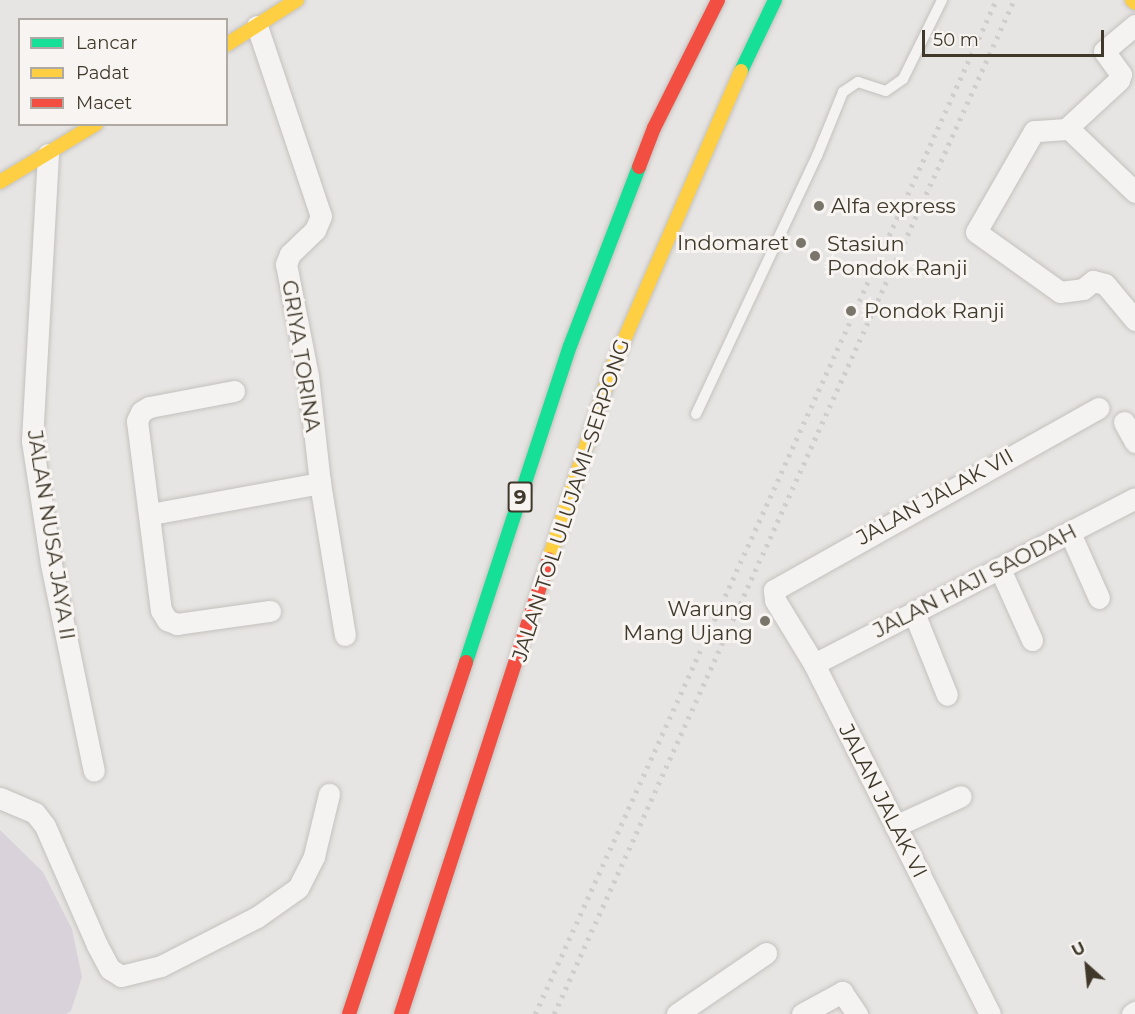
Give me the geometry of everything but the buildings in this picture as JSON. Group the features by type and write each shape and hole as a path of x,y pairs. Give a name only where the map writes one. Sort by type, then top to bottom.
{"main road":[{"path":"228,44 297,0"},
{"name":"9","path":"349,1014 570,346 654,128 718,0"},
{"name":"JALAN TOL ULUJAMI–SERPONG","path":"400,1014 611,370 703,152 775,0"},
{"path":"0,182 93,126"}],"street":[{"path":"1135,24 1104,51 1120,74 1119,80 1068,128 1034,131 984,213 976,232 982,240 1060,292 1083,289 1093,281 1105,284 1135,320"},
{"name":"GRIYA TORINA","path":"257,27 321,216 315,230 290,254 286,264 308,376 320,483 345,635"},
{"path":"1068,128 1135,192"},
{"name":"JALAN NUSA JAYA II","path":"48,153 32,441 51,564 94,771"},
{"path":"234,391 141,412 137,421 151,514 161,610 167,620 177,624 270,611"},
{"name":"JALAN JALAK VII","path":"774,590 1098,408"},
{"path":"1124,422 1135,442"},
{"path":"151,514 320,483"},
{"name":"JALAN HAJI SAODAH","path":"814,664 1135,498"},
{"path":"1070,533 1099,598"},
{"path":"1000,568 1032,640"},
{"name":"JALAN JALAK VI","path":"774,590 775,600 814,664 990,1014"},
{"path":"914,613 947,694"},
{"path":"0,798 35,813 45,826 97,945 110,969 121,976 161,966 257,917 298,888 314,856 329,794"},
{"path":"895,826 961,796"},
{"path":"677,1014 766,953"},
{"path":"802,1014 842,992 857,1014"}],"lane":[{"path":"696,414 817,156 843,92 858,82 886,91 903,79 942,0"}],"shaded area":[{"path":"0,830 43,872 72,929 82,977 71,1011 66,1014 0,1014"}],"railway":[{"path":"535,1014 996,0"},
{"path":"554,1014 1014,0"}],"traffic: fast":[{"path":"741,71 775,0"},
{"path":"466,662 570,346 639,167"}],"traffic: slow":[{"path":"228,44 297,0"},
{"path":"1132,0 1135,3"},
{"path":"549,559 611,370 741,71"},
{"path":"0,182 93,126"}],"traffic: jam":[{"path":"639,167 654,128 718,0"},
{"path":"401,1014 549,559"},
{"path":"349,1014 466,662"}],"place":[{"name":"Alfa express","path":"819,206"},
{"name":"Indomaret","path":"801,243"},
{"name":"Stasiun Pondok Ranji","path":"815,256"},
{"name":"Pondok Ranji","path":"851,311"},
{"name":"Warung Mang Ujang","path":"765,621"}]}
